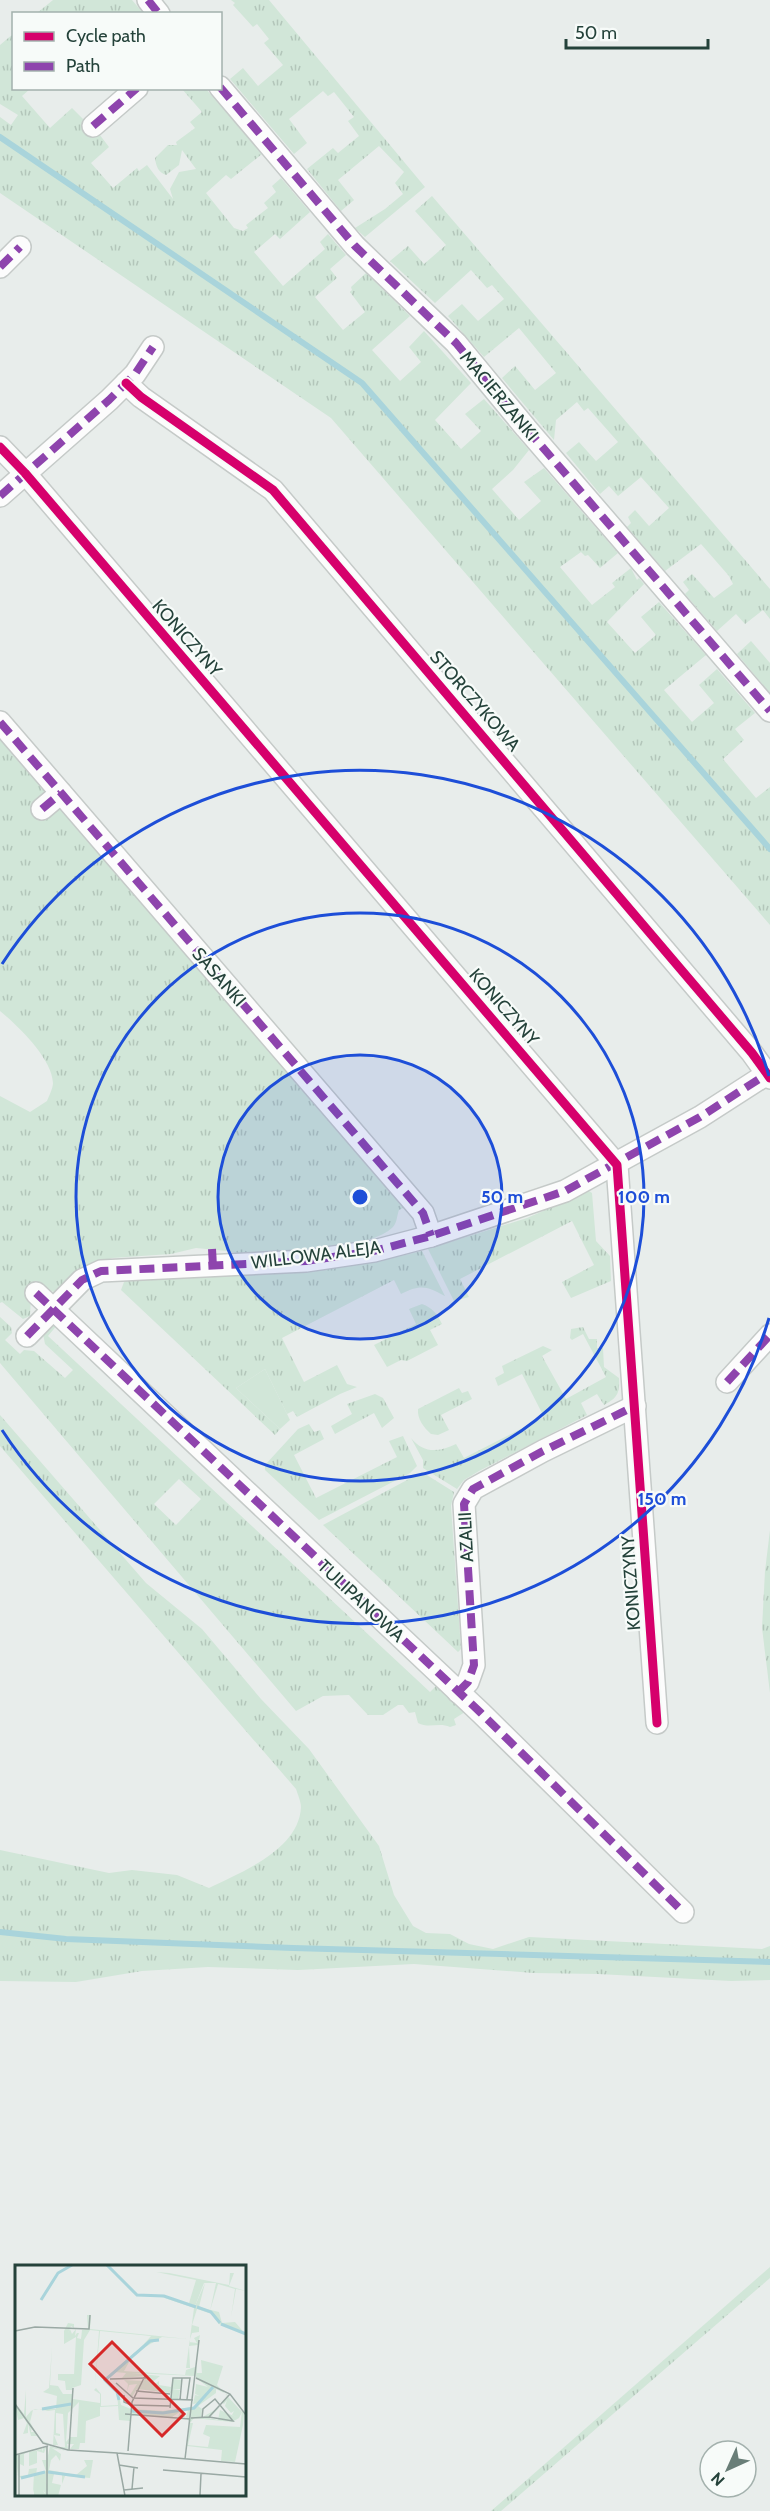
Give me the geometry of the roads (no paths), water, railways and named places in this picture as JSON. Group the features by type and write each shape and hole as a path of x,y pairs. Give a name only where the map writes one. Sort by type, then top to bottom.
{"street":[{"path":"148,0 157,12"},
{"name":"MACIERZANKI","path":"222,89 355,246 456,343 770,711"},
{"path":"93,126 135,90"},
{"path":"0,267 20,247"},
{"path":"0,496 126,383 153,347"},
{"name":"STORCZYKOWA","path":"126,383 141,397 273,490 617,891 769,1075"},
{"name":"KONICZYNY","path":"0,447 25,473 617,1164 657,1723"},
{"name":"SASANKI","path":"0,722 423,1213 430,1236"},
{"path":"42,809 61,793"},
{"name":"WILLOWA ALEJA","path":"27,1336 82,1280 101,1271 212,1258 306,1261 374,1251 430,1236 565,1191 700,1117 769,1075"},
{"name":"TULIPANOWA","path":"36,1293 458,1692 683,1912"},
{"path":"727,1382 770,1335"},
{"name":"AZALII","path":"458,1692 468,1682 474,1665 465,1498 473,1489 543,1450 635,1406"}],"waterway":[{"path":"0,137 362,383 770,849"},
{"path":"0,1932 66,1939 293,1948 770,1962"}]}
